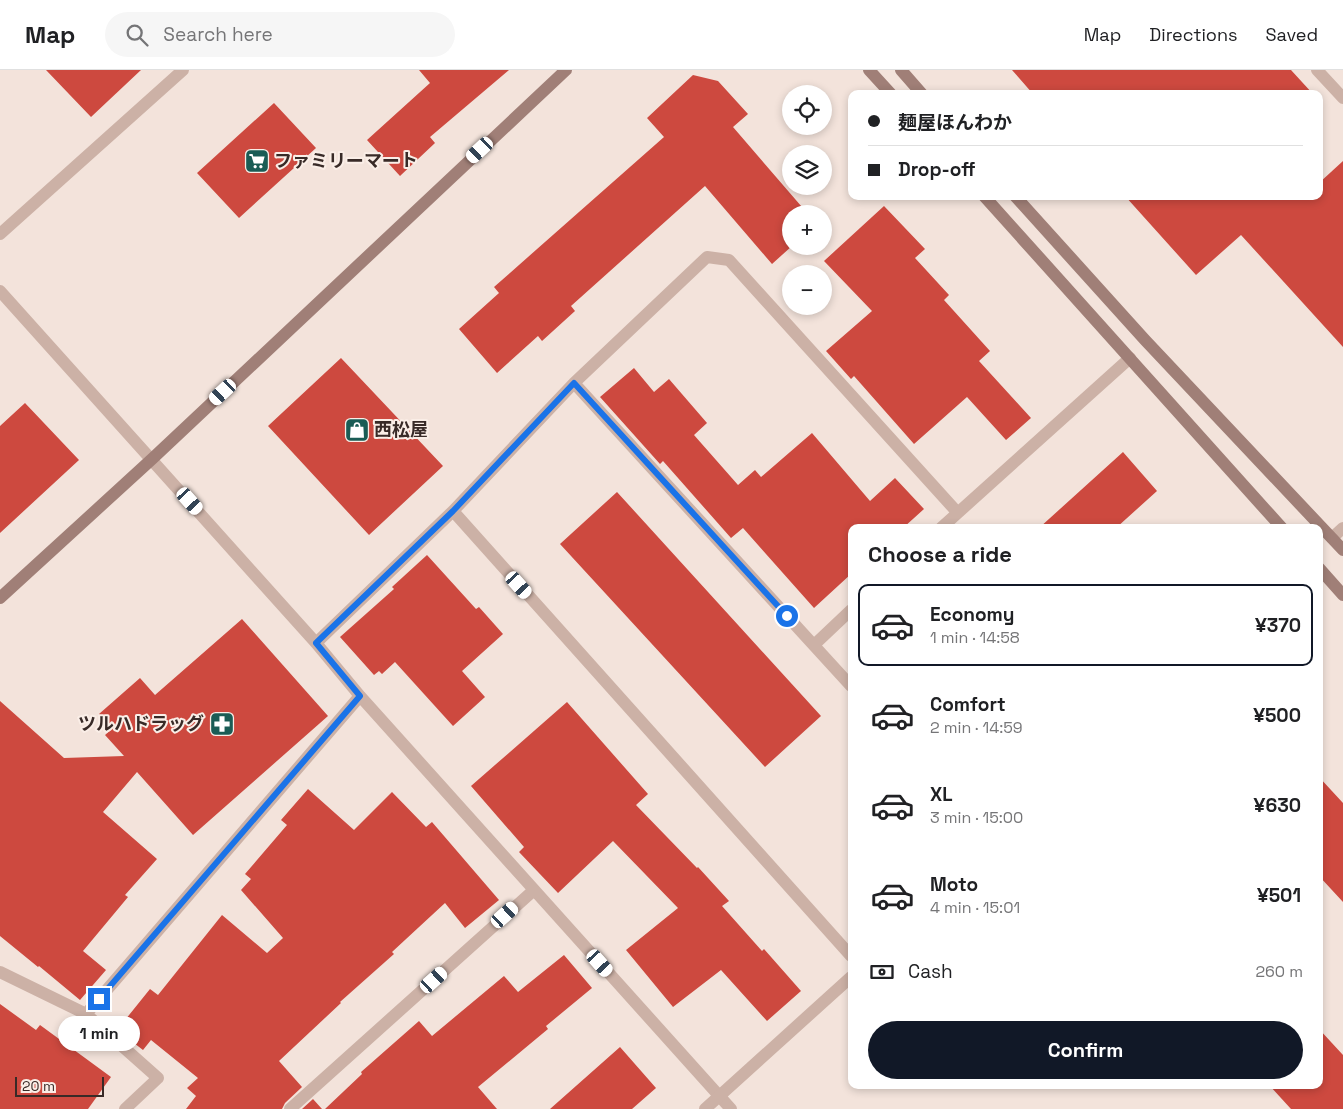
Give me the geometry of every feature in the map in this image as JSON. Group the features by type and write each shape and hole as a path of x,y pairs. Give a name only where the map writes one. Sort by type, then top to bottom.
{"street":[{"path":"0,234 183,70"},
{"path":"0,598 566,70"},
{"path":"869,70 887,90"},
{"path":"900,70 918,90"},
{"path":"1317,70 1343,98"},
{"path":"988,200 1278,524"},
{"path":"1019,200 1145,340 1319,524"},
{"path":"316,643 453,511 574,383 707,258 729,260 957,512"},
{"path":"0,291 152,458 316,643 360,696 731,1109"},
{"path":"945,524 1130,358"},
{"path":"574,383 848,683"},
{"path":"453,511 848,953"},
{"path":"1323,528 1343,550"},
{"path":"1332,538 1343,528"},
{"path":"1323,572 1343,595"},
{"path":"814,645 848,613"},
{"path":"86,1014 360,696"},
{"path":"290,1109 534,890"},
{"path":"0,972 86,1014 158,1078 125,1109"},
{"path":"705,1109 848,980"}],"building":[{"path":"46,70 141,70 91,117"},
{"path":"419,70 509,70 430,137 435,143 400,176 367,140 430,83"},
{"path":"1012,70 1291,70 1309,90 1030,90"},
{"path":"693,75 718,81 748,114 733,127 782,184 782,195 792,195 800,205 782,205 782,255 772,264 705,186 571,306 575,311 542,341 538,336 497,373 459,329 499,293 494,287 664,137 647,118"},
{"path":"274,103 316,148 239,218 197,173"},
{"path":"1343,161 1343,347 1241,235 1196,275 1129,200 1323,200 1323,179"},
{"path":"884,206 925,249 915,258 949,295 944,300 990,351 979,361 1031,418 1006,440 967,397 914,444 854,376 851,379 826,351 872,311 832,269 832,265 828,265 824,261"},
{"path":"341,358 443,466 369,535 268,426"},
{"path":"634,368 654,392 669,379 707,423 694,435 738,485 755,470 761,477 812,433 870,501 895,478 924,509 907,524 848,524 848,577 814,608 743,528 731,538 663,461 660,464 600,397"},
{"path":"25,403 79,460 0,533 0,426"},
{"path":"1123,452 1157,491 1120,524 1043,524"},
{"path":"617,492 821,716 765,767 560,544"},
{"path":"427,555 476,609 479,607 503,634 462,671 485,697 453,726 395,662 382,674 379,671 374,675 340,637 394,589 392,587"},
{"path":"242,619 328,716 193,835 137,772 103,812 157,859 125,895 128,897 83,951 106,970 80,1000 0,936 0,701 64,758 124,756 105,735 112,729 99,714 140,678 155,695"},
{"path":"567,702 648,794 636,805 729,901 722,906 801,991 767,1021 721,970 673,1007 626,950 678,908 613,841 558,893 519,852 524,847 471,786"},
{"path":"1323,781 1343,803 1343,902 1323,880"},
{"path":"308,789 354,830 392,792 426,827 432,822 499,900 465,928 445,903 392,952 394,954 340,1002 279,1061 302,1087 285,1103 282,1109 186,1109 196,1096 187,1088 198,1078 151,1040 143,1050 117,1030 150,989 158,995 222,915 267,953 283,938 241,890 251,879 245,874 287,825 281,820"},
{"path":"564,955 592,988 546,1026 548,1029 478,1087 497,1109 325,1109 362,1074 361,1072 419,1021 432,1036 504,976 518,992"},
{"path":"0,1004 36,1030 40,1025 111,1077 88,1109 0,1109"},
{"path":"1323,1033 1343,1055 1343,1109 1291,1109 1273,1089 1323,1089"},
{"path":"620,1047 656,1088 632,1109 550,1109"},
{"path":"313,1099 322,1109 302,1109"}],"place":[{"name":"ファミリーマート","path":"257,161"},
{"name":"西松屋","path":"357,430"},
{"name":"ツルハドラッグ","path":"222,724"}],"route":[{"path":"99,999 360,696 316,643 453,511 574,383 787,616"}]}
